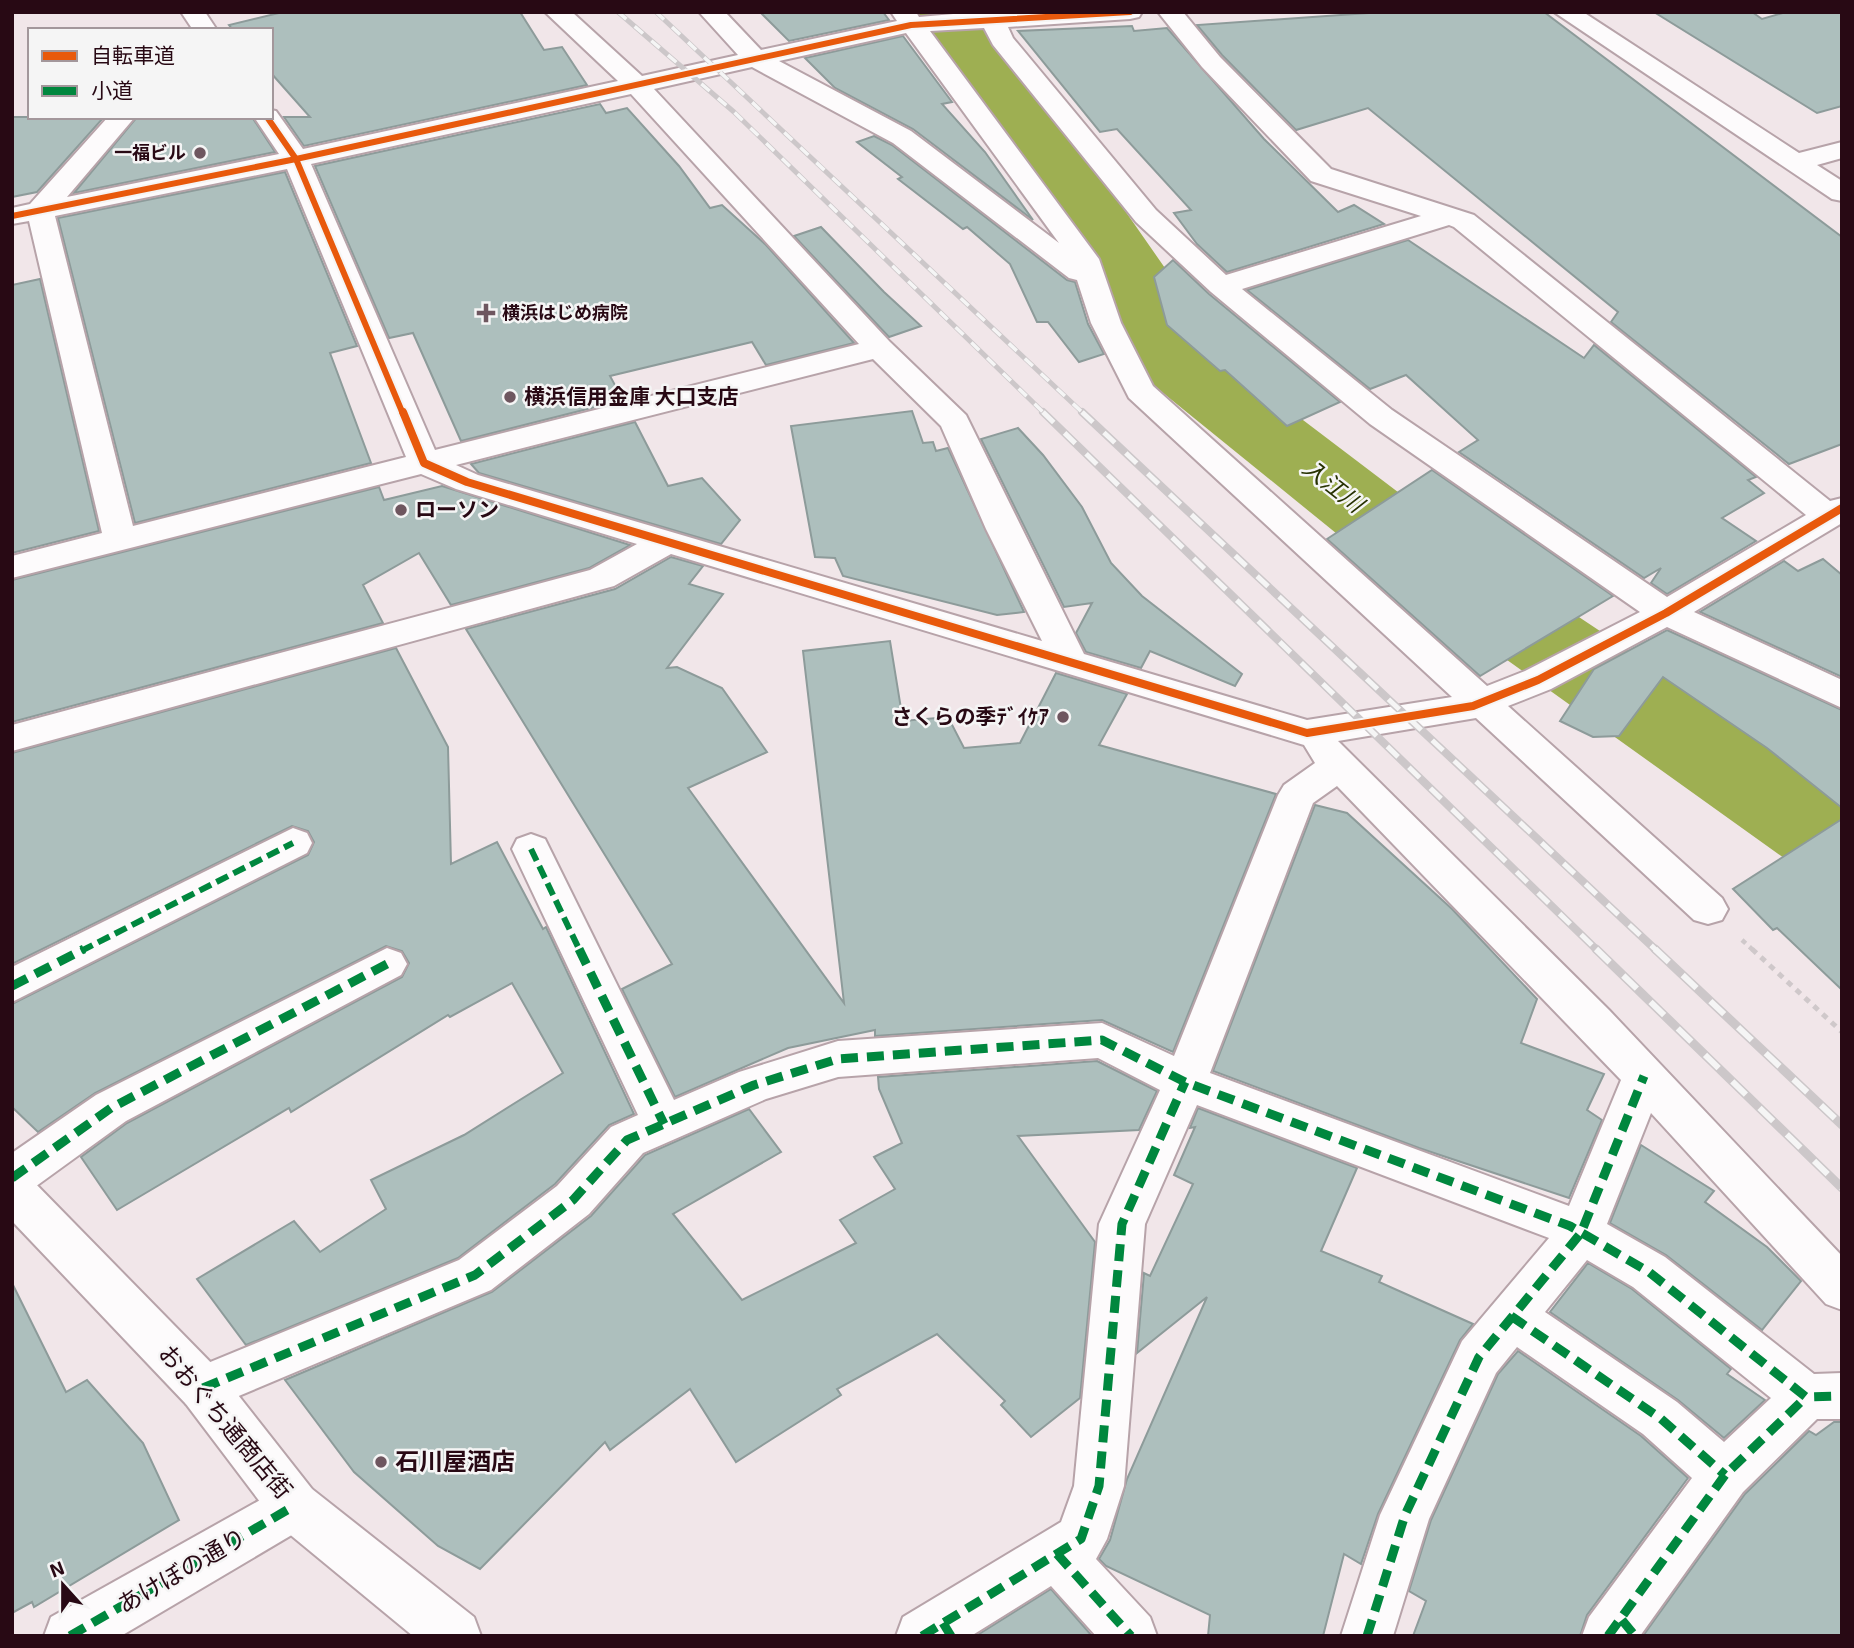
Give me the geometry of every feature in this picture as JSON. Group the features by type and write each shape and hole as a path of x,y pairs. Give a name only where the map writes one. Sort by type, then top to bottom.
{"street":[{"path":"193,12 204,28"},
{"path":"557,12 637,85 879,348 955,422 1008,541 1070,662"},
{"path":"711,12 756,59 902,138 1093,282"},
{"path":"26,213 296,159 756,59 912,21 1130,12"},
{"path":"268,119 296,159 424,463 467,482 1307,733 1429,715 1483,702 1538,680 1666,612 1835,512 1464,221 1321,174 1211,62 1170,12"},
{"path":"1566,12 1842,193"},
{"path":"1609,12 1836,157"},
{"path":"982,18 1146,216 1221,286 1381,417 1666,612 1842,695"},
{"path":"912,21 1085,259 1106,323 1140,391 1708,909"},
{"path":"26,213 120,119"},
{"path":"1796,162 1836,157"},
{"path":"26,213 120,540"},
{"path":"1221,286 1450,216"},
{"path":"12,567 879,348"},
{"path":"12,738 602,579 667,541"},
{"path":"1307,733 1644,1076 1842,1289"},
{"path":"939,1631 1081,1539 1099,1486 1122,1224 1185,1082 1297,795 1339,765"},
{"path":"12,986 293,843"},
{"path":"531,849 664,1124"},
{"path":"12,1178 111,1108 387,964"},
{"path":"203,1388 475,1275 573,1200 627,1140 754,1085 838,1059 1102,1040 1185,1082 1581,1233 1649,1272 1824,1397 1725,1475 1622,1630"},
{"path":"1367,1636 1405,1515 1479,1357 1581,1233 1644,1076"},
{"name":"おおぐち通商店街","path":"12,1190 203,1388 294,1506 455,1636"},
{"path":"1511,1316 1660,1418 1725,1475"},
{"name":"あけぼの通り","path":"70,1636 294,1506"},
{"path":"1057,1554 1130,1636"}],"path":[{"path":"1708,909 1842,1032"}],"building":[{"path":"283,12 520,12 544,50 562,47 587,85 304,146 284,117 310,117 273,75 273,28 231,28 229,25"},
{"path":"760,12 883,12 889,20 789,41"},
{"path":"1383,12 1544,12 1842,237 1842,444 1789,464 1611,322 1618,312 1368,108 1296,130 1222,55 1197,25"},
{"path":"1654,12 1752,12 1762,19 1786,12 1842,12 1842,106 1817,113"},
{"path":"1132,26 1134,31 1167,28 1264,139 1338,212 1354,205 1384,224 1227,272 1197,244 1174,213 1191,210 1117,129 1100,132 1018,31"},
{"path":"903,36 952,102 942,104 985,152 1033,220 913,129 835,88 805,58"},
{"path":"600,104 606,113 627,108 679,166 710,208 722,205 766,245 854,343 766,365 752,342 610,376 623,400 461,441 413,333 389,338 315,166"},
{"path":"12,117 102,119 37,192 12,197"},
{"path":"135,119 253,119 275,152 74,193"},
{"path":"874,136 892,145 1067,280 1075,282 1088,324 1104,354 1079,362 1048,322 1037,322 1010,264 967,227 963,229 898,179 902,177 857,142"},
{"path":"285,172 357,346 330,353 371,463 135,523 58,218"},
{"path":"821,227 921,326 889,337 794,236"},
{"path":"1408,240 1584,358 1594,345 1756,477 1748,480 1764,493 1722,518 1756,541 1667,594 1651,583 1661,568 1644,578 1459,452 1478,440 1406,375 1370,389 1247,290"},
{"path":"1173,260 1209,294 1340,402 1287,426 1225,370 1220,371 1167,325 1154,277"},
{"path":"40,279 99,531 12,553 12,285"},
{"path":"912,411 923,443 933,442 936,451 948,448 1024,612 997,615 843,576 835,558 815,557 791,426"},
{"path":"635,422 668,486 702,478 740,520 721,544 479,473 471,464"},
{"path":"1018,428 1043,455 1082,507 1111,563 1142,596 1242,674 1235,686 1150,651 1141,668 1086,652 1076,633 1092,603 1064,607 981,439"},
{"path":"1432,470 1613,596 1480,676 1327,539"},
{"path":"442,486 630,545 589,568 451,605 419,553 363,585 383,623 12,722 12,580 379,487 384,500"},
{"path":"671,557 703,566 689,584 723,594 667,668 677,667 722,688 767,752 688,788 844,1003 803,651 890,641 903,721 948,717 964,748 1020,743 1056,673 1127,694 1099,745 1276,794 1173,1052 1102,1020 875,1036 875,1030 788,1048 675,1097 622,989 672,964 466,629 615,589"},
{"path":"1823,559 1842,575 1842,677 1700,612 1784,561 1798,571"},
{"path":"1667,630 1842,710 1842,808 1767,748 1663,677 1619,736 1593,737 1560,721 1594,669"},
{"path":"396,648 448,747 451,864 497,842 543,929 546,927 634,1114 609,1125 555,1184 458,1258 246,1345 197,1279 294,1221 320,1252 386,1209 371,1180 464,1135 563,1073 512,983 450,1017 448,1015 291,1112 289,1108 117,1210 81,1157 127,1123 402,977 409,963 402,951 386,946 95,1093 38,1132 12,1107 12,1004 308,855 314,842 308,831 292,826 12,964 12,753"},
{"path":"1315,805 1347,813 1452,909 1537,999 1521,1043 1604,1074 1587,1110 1602,1120 1569,1198 1419,1148 1213,1071"},
{"path":"1842,819 1842,990 1777,928 1773,930 1733,889"},
{"path":"1097,1061 1157,1091 1139,1130 1018,1136 1095,1242 1080,1398 1031,1437 1001,1405 1005,1401 937,1334 837,1389 841,1395 736,1462 690,1389 610,1450 605,1442 480,1569 438,1546 354,1472 285,1380 492,1292 591,1216 645,1155 749,1109 781,1152 673,1214 742,1300 856,1243 840,1220 895,1189 874,1157 902,1143 879,1089 878,1077"},
{"path":"1198,1108 1357,1168 1321,1251 1382,1276 1379,1282 1473,1324 1460,1340 1378,1514 1361,1564 1344,1554 1323,1636 1208,1636 1210,1615 1106,1566 1099,1559 1110,1540 1127,1479 1207,1297 1137,1353 1144,1273 1150,1276 1193,1184 1174,1175 1195,1127 1190,1128"},
{"path":"1641,1145 1714,1191 1705,1202 1767,1247 1801,1281 1762,1330 1666,1255 1610,1223"},
{"path":"1588,1263 1632,1289 1731,1369 1727,1374 1765,1400 1724,1438 1678,1400 1550,1312"},
{"path":"12,1283 66,1392 87,1380 143,1443 179,1520 34,1607 32,1602 12,1613"},
{"path":"1518,1351 1641,1436 1688,1478 1587,1615 1580,1636 1413,1636 1426,1601 1409,1591 1431,1520 1498,1374"},
{"path":"1834,1422 1842,1422 1842,1636 1643,1636 1745,1494 1809,1431 1816,1435"},
{"path":"1051,1589 1092,1636 976,1636"}],"waterway":[{"name":"入江川","path":"944,12 1018,108 1135,281 1165,354 1416,551 1842,845"}],"railway":[{"path":"618,12 734,112 1045,414"},
{"path":"656,12 1084,414"},
{"path":"1043,412 1598,951"},
{"path":"1082,412 1657,951"},
{"path":"1596,949 1842,1188"},
{"path":"1655,949 1842,1125"}],"marked path":[{"path":"12,986 293,843"},
{"path":"531,849 664,1124"},
{"path":"12,1178 111,1108 387,964"},
{"path":"203,1388 475,1275 573,1200 627,1140 754,1085 838,1059 1102,1040 1185,1082 1570,1226 1649,1272 1806,1397 1842,1396"},
{"path":"1367,1636 1405,1515 1479,1357 1581,1233 1644,1076"},
{"path":"922,1636 1081,1539 1099,1486 1122,1224 1185,1082"},
{"path":"1511,1316 1660,1418 1725,1475"},
{"path":"1608,1636 1725,1475 1806,1397"},
{"path":"70,1636 294,1506"},
{"path":"1057,1554 1131,1636"},
{"path":"1622,1620 1635,1636"},
{"path":"943,1623 951,1636"}],"cycle path":[{"path":"12,216 296,159 911,25 1130,12"},
{"path":"268,119 296,159 424,463 467,482 1307,733 1473,706 1538,680 1666,613 1842,508"}],"place":[{"name":"一福ビル","path":"200,153"},
{"name":"横浜はじめ病院","path":"486,313"},
{"name":"横浜信用金庫 大口支店","path":"510,397"},
{"name":"ローソン","path":"401,510"},
{"name":"さくらの季ﾃﾞｲｹｱ","path":"1063,717"},
{"name":"石川屋酒店","path":"381,1462"}]}
